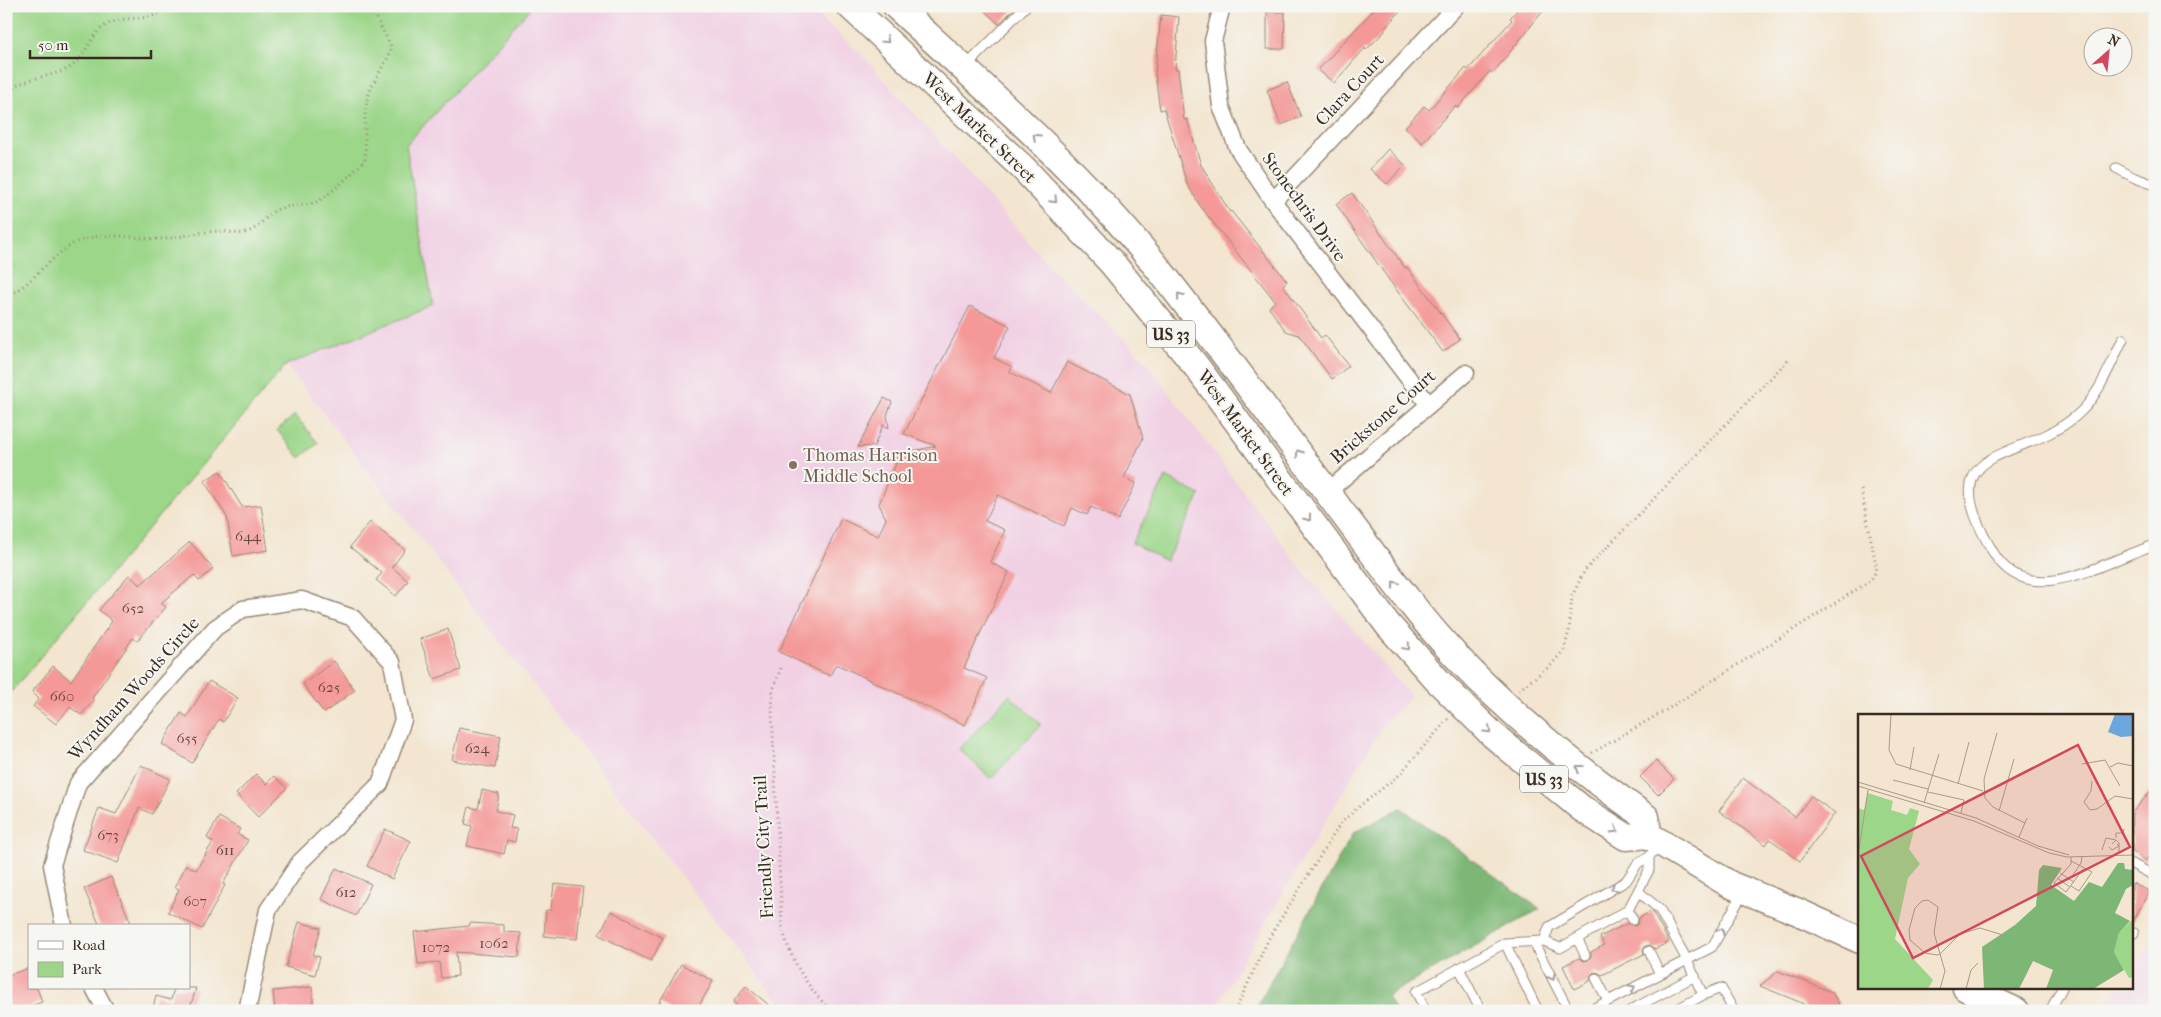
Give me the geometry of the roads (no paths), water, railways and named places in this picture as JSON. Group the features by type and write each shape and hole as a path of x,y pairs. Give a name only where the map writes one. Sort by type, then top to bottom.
{"main road":[{"name":"West Market Street","path":"850,6 1024,169 1112,263 1201,373 1380,614 1412,654 1461,705 1535,772 1593,817 1626,837 1652,844 1646,817 1570,762 1502,702 1461,661 1421,616 1244,378 1150,259 1062,162 896,6"},
{"path":"1652,844 1731,885 1858,939"},
{"path":"1970,990 2016,1011"}],"street":[{"name":"Stonechris Drive","path":"1222,6 1213,41 1221,106 1238,148 1273,201 1429,405"},
{"name":"Clara Court","path":"1273,201 1456,6"},
{"name":"Brickstone Court","path":"1327,492 1466,373"},
{"name":"Wyndham Woods Circle","path":"64,924 52,865 78,783 215,628 243,609 302,600 353,618 392,662 403,720 380,784 300,862 268,910 247,1011"},
{"path":"95,990 106,1011"}],"lane":[{"path":"963,68 1026,6"},
{"path":"2116,168 2135,178 2155,185"},
{"path":"2123,339 2099,388 2084,409 2070,422 2056,430 1987,460 1974,476 1970,497 1979,525 1994,555 2007,568 2030,579 2049,581 2065,578 2125,558 2155,545"},
{"path":"1426,1011 1416,992 1505,943 1539,942 1560,948 1628,910 1649,870 1652,844"},
{"path":"1539,942 1549,926 1626,881 1652,844"},
{"path":"2134,865 2155,876"},
{"path":"1589,1011 1712,947 1745,891"},
{"path":"1639,892 1659,909 1687,960 1703,995"},
{"path":"1628,910 1633,920"},
{"path":"1577,938 1585,955"},
{"path":"1539,942 1570,1011"},
{"path":"1505,943 1538,1011"},
{"path":"1649,952 1660,974"},
{"path":"1459,968 1481,1011"},
{"path":"1629,1011 1694,976"},
{"path":"1596,978 1608,1001"},
{"path":"1674,1011 1703,995 1721,988 1734,1011"},
{"path":"2050,1011 2061,990"}],"place":[{"name":"Thomas Harrison Middle School","path":"793,465"}]}
